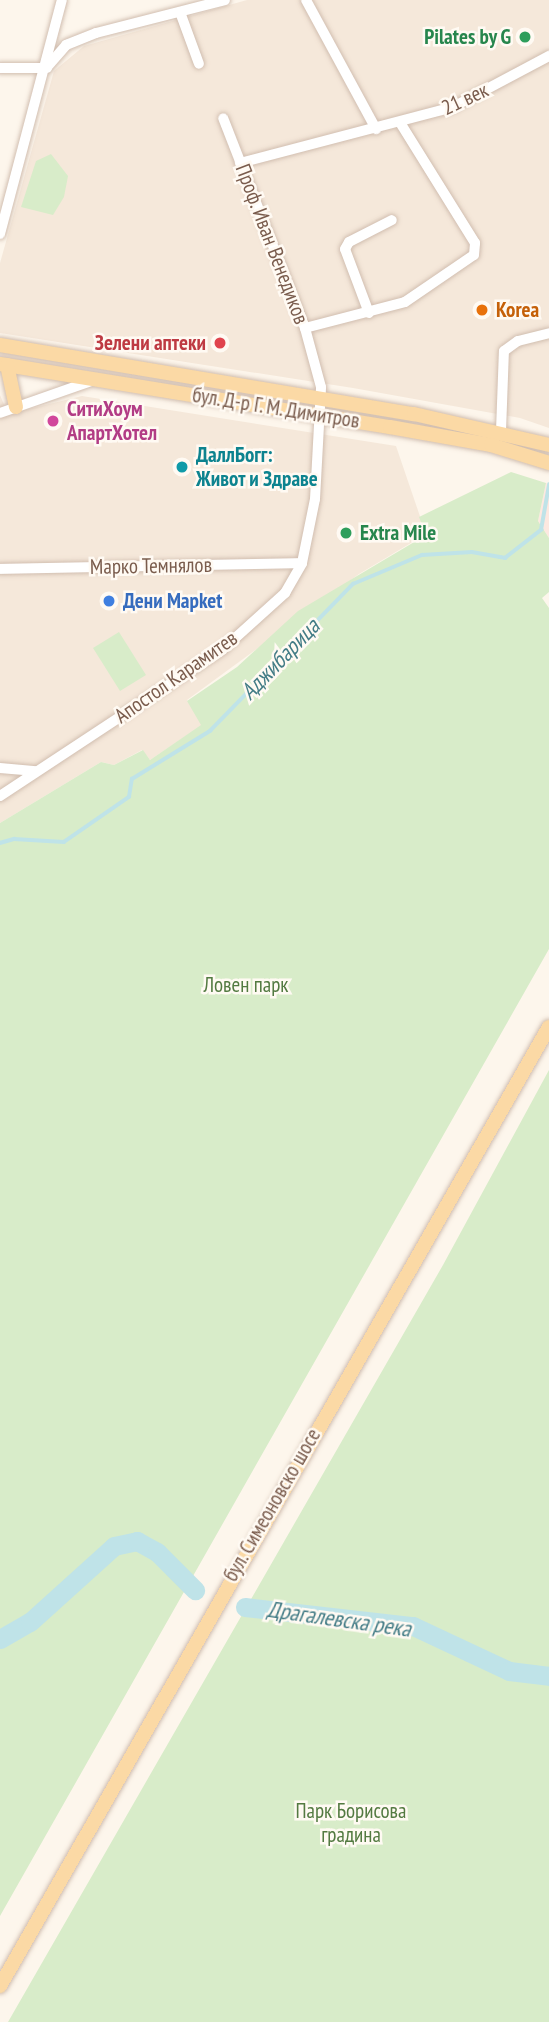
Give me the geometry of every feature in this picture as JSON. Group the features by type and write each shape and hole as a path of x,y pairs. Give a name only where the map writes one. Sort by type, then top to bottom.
{"main road":[{"name":"бул. Д-р Г. М. Димитров","path":"0,345 501,431 549,445"},
{"name":"бул. Д-р Г. М. Димитров","path":"3,364 321,415 491,446 549,463"},
{"path":"3,364 16,407"},
{"name":"бул. Симеоновско шосе","path":"0,1986 549,1027"}],"street":[{"path":"0,234 47,68 62,0"},
{"path":"47,68 66,45 225,0"},
{"path":"306,0 376,129"},
{"path":"180,12 199,64"},
{"name":"21 век","path":"240,163 401,124 463,102 549,56"},
{"path":"0,68 47,68"},
{"name":"Проф. Иван Венедиков","path":"223,118 305,328 322,399"},
{"path":"305,328 405,302 474,255 477,249 401,124"},
{"path":"369,313 345,249 349,242 392,220"},
{"path":"501,431 504,351 518,341 549,333"},
{"path":"0,413 97,379"},
{"name":"Апостол Карамитев","path":"0,796 223,649 285,593 302,562 315,499 322,399"},
{"name":"Марко Темнялов","path":"0,569 302,562"},
{"path":"0,768 36,771"}],"shaded area":[{"path":"247,0 549,0 549,428 520,418 353,388 0,333 0,263 54,71 84,46"},
{"path":"0,395 8,414 82,396 396,446 426,534 359,574 187,700 202,725 150,760 142,750 114,765 101,762 0,823"},
{"path":"546,483 549,484 549,538 538,521"}],"green space":[{"path":"51,154 68,176 64,197 53,215 21,207 36,161"},
{"name":"Ловен парк","path":"511,472 546,483 538,521 549,538 549,592 542,598 549,608 549,949 0,1916 0,823 101,762 114,765 143,750 150,760 201,725 187,701 237,667 298,611 426,535 419,517"},
{"path":"119,632 146,675 120,691 93,648"},
{"name":"Парк Борисова градина","path":"549,1070 549,2022 8,2022 443,1265"}],"waterway":[{"name":"Аджибарица","path":"0,843 14,839 64,842 129,797 132,779 210,731 353,584 422,555 472,552 505,558 541,530 549,485"},
{"name":"Драгалевска река","path":"0,1639 30,1622 114,1546 137,1541 157,1552 195,1590"},
{"name":"Драгалевска река","path":"245,1607 413,1626 509,1671 549,1676"}],"place":[{"name":"Pilates by G","path":"525,37"},
{"name":"Korea","path":"482,310"},
{"name":"Зелени аптеки","path":"220,343"},
{"name":"СитиХоум АпартХотел","path":"53,421"},
{"name":"ДаллБогг: Живот и Здраве","path":"182,467"},
{"name":"Extra Mile","path":"346,533"},
{"name":"Дени Mapket","path":"109,601"}]}
